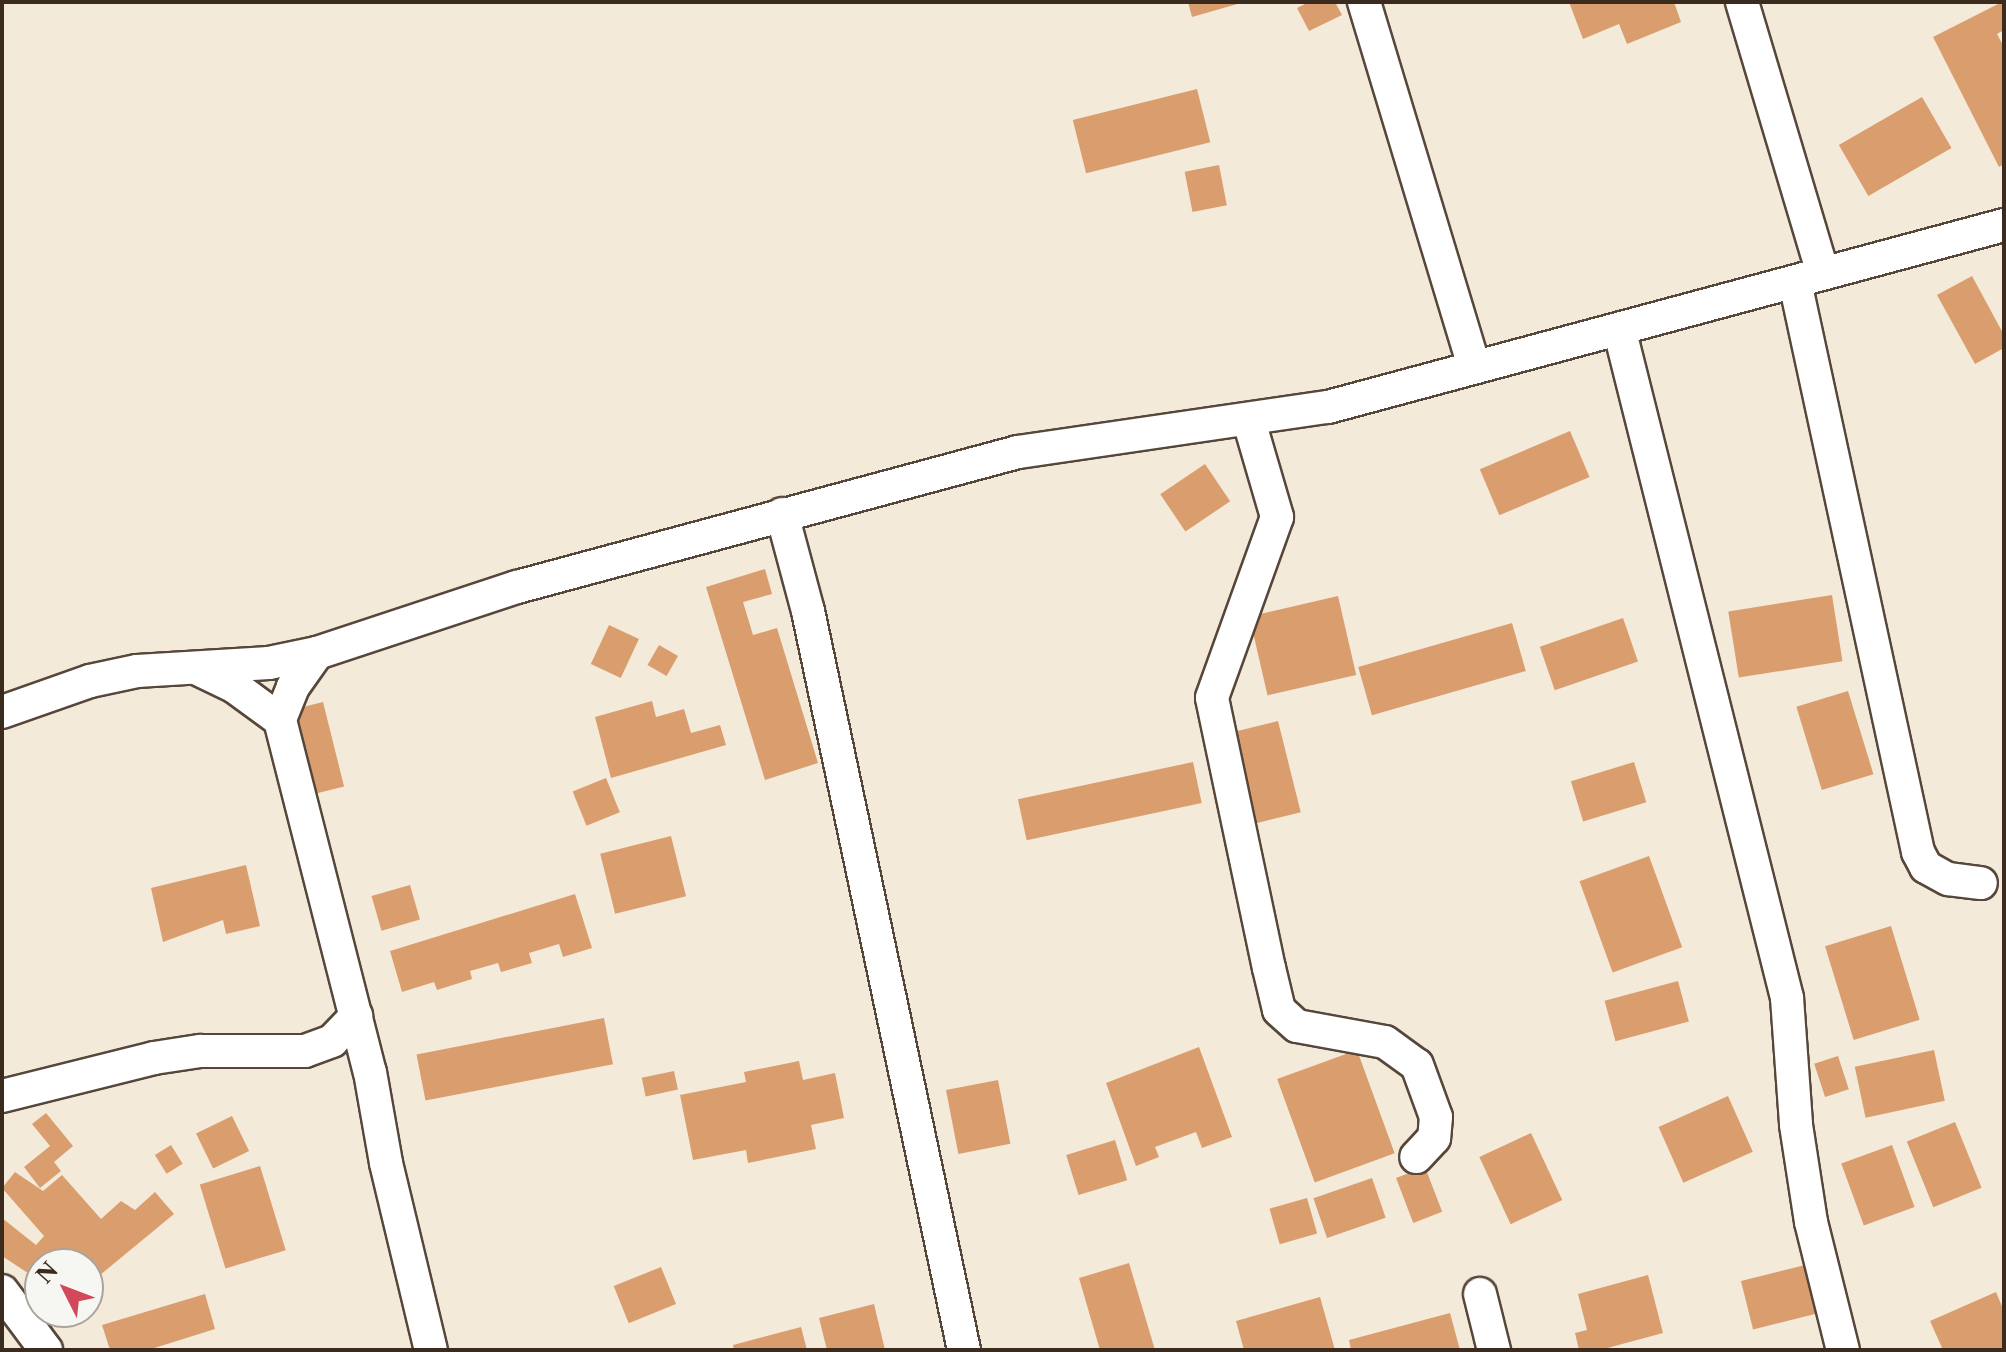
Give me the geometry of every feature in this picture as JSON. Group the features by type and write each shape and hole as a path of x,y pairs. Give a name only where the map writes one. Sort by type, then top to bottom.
{"street":[{"path":"1364,2 1474,367"},
{"path":"1742,2 1809,278 1918,852 1926,867 1948,879 1981,883"},
{"path":"2,712 90,681 269,663 317,653 517,587 1018,452 1249,421 1328,407 1474,367 1620,332 2004,225"},
{"path":"1620,332 1787,998 1796,1125 1811,1222 1843,1350"},
{"path":"1249,421 1277,517 1212,698 1269,968 1279,1010 1297,1026 1385,1042 1417,1065 1436,1117 1434,1138 1416,1157"},
{"path":"782,514 808,611 964,1350"},
{"path":"317,653 293,687 280,720 356,1016 431,1350"},
{"path":"196,668 235,687 280,720"},
{"path":"2,1096 154,1058 200,1051 305,1051 332,1041 356,1016"},
{"path":"2,1291 46,1350"},
{"path":"1480,1294 1494,1350"}],"building":[{"path":"1188,2 1241,2 1241,3 1192,17"},
{"path":"1309,2 1335,2 1342,15 1309,31 1297,8"},
{"path":"1569,2 1674,2 1681,22 1627,44 1619,24 1583,39"},
{"path":"2002,2 2004,30 1997,34 2004,47 2004,164 1999,167 1933,37"},
{"path":"1197,89 1210,142 1086,173 1073,120"},
{"path":"1922,97 1952,148 1868,196 1839,145"},
{"path":"1219,165 1227,205 1192,212 1185,172"},
{"path":"1972,276 2004,335 2004,348 1975,364 1937,295"},
{"path":"1570,431 1590,477 1499,515 1480,469"},
{"path":"1205,464 1230,501 1185,532 1160,494"},
{"path":"765,569 772,594 743,602 753,635 777,628 818,763 765,780 706,587"},
{"path":"1832,595 1842,661 1739,678 1728,611"},
{"path":"1338,596 1356,675 1268,695 1249,616"},
{"path":"1623,618 1638,661 1555,690 1540,647"},
{"path":"1512,623 1526,671 1372,715 1358,667"},
{"path":"609,625 639,639 621,678 591,664"},
{"path":"659,645 678,656 667,676 648,665"},
{"path":"1848,691 1873,774 1822,790 1796,707"},
{"path":"652,701 656,717 684,709 691,733 720,725 726,745 611,778 595,717"},
{"path":"323,702 344,786 314,794 293,709"},
{"path":"1278,721 1301,812 1252,824 1229,733"},
{"path":"1193,762 1202,803 1027,840 1018,799"},
{"path":"1634,762 1646,802 1583,821 1571,781"},
{"path":"606,778 620,812 586,826 573,791"},
{"path":"671,836 686,896 615,914 600,854"},
{"path":"1649,856 1682,947 1613,972 1579,881"},
{"path":"246,865 260,926 226,934 223,920 163,942 151,888"},
{"path":"410,885 420,920 381,931 372,896"},
{"path":"575,894 592,948 563,957 559,944 529,953 532,963 501,972 498,963 470,971 472,979 437,990 434,982 402,992 390,951"},
{"path":"1891,926 1920,1020 1854,1040 1825,946"},
{"path":"1678,981 1689,1022 1615,1041 1605,1001"},
{"path":"604,1018 613,1064 425,1101 417,1054"},
{"path":"1199,1047 1232,1137 1202,1148 1196,1132 1155,1147 1159,1157 1136,1166 1106,1083"},
{"path":"1357,1050 1395,1153 1315,1182 1277,1079"},
{"path":"1934,1050 1945,1101 1866,1118 1855,1067"},
{"path":"1838,1056 1849,1089 1825,1097 1814,1064"},
{"path":"799,1061 803,1080 835,1073 844,1118 811,1125 816,1149 748,1163 746,1150 693,1160 680,1095 746,1082 744,1072"},
{"path":"674,1071 678,1090 646,1096 642,1078"},
{"path":"998,1080 1010,1144 958,1154 946,1090"},
{"path":"1728,1096 1753,1152 1683,1183 1659,1127"},
{"path":"46,1113 73,1146 54,1162 61,1171 40,1188 24,1167 50,1146 32,1124"},
{"path":"232,1116 249,1151 213,1169 196,1134"},
{"path":"1955,1122 1982,1188 1933,1207 1907,1141"},
{"path":"1531,1133 1562,1200 1511,1224 1479,1157"},
{"path":"1115,1140 1127,1180 1079,1195 1066,1155"},
{"path":"171,1145 183,1164 167,1174 155,1155"},
{"path":"1892,1145 1915,1207 1864,1225 1841,1163"},
{"path":"260,1166 286,1250 225,1269 200,1184"},
{"path":"1425,1167 1442,1212 1413,1223 1396,1178"},
{"path":"15,1172 43,1191 62,1175 101,1219 121,1201 135,1210 155,1192 174,1214 104,1272 104,1248 24,1248 24,1270 2,1256 2,1218 36,1245 44,1236 2,1188"},
{"path":"1372,1178 1386,1218 1327,1238 1313,1198"},
{"path":"1307,1198 1317,1234 1280,1244 1270,1209"},
{"path":"1129,1263 1155,1350 1100,1350 1079,1278"},
{"path":"1805,1265 1817,1314 1753,1329 1741,1281"},
{"path":"661,1267 676,1304 629,1323 614,1286"},
{"path":"1648,1275 1663,1333 1600,1350 1579,1350 1575,1333 1587,1330 1578,1294"},
{"path":"1996,1292 2004,1311 2004,1349 1943,1350 1930,1321"},
{"path":"205,1294 215,1329 148,1350 110,1350 104,1324"},
{"path":"1320,1297 1335,1350 1244,1350 1236,1321"},
{"path":"874,1304 885,1350 827,1350 819,1318"},
{"path":"1450,1313 1460,1350 1351,1350 1349,1340"},
{"path":"801,1327 807,1350 734,1350 733,1345"}]}
